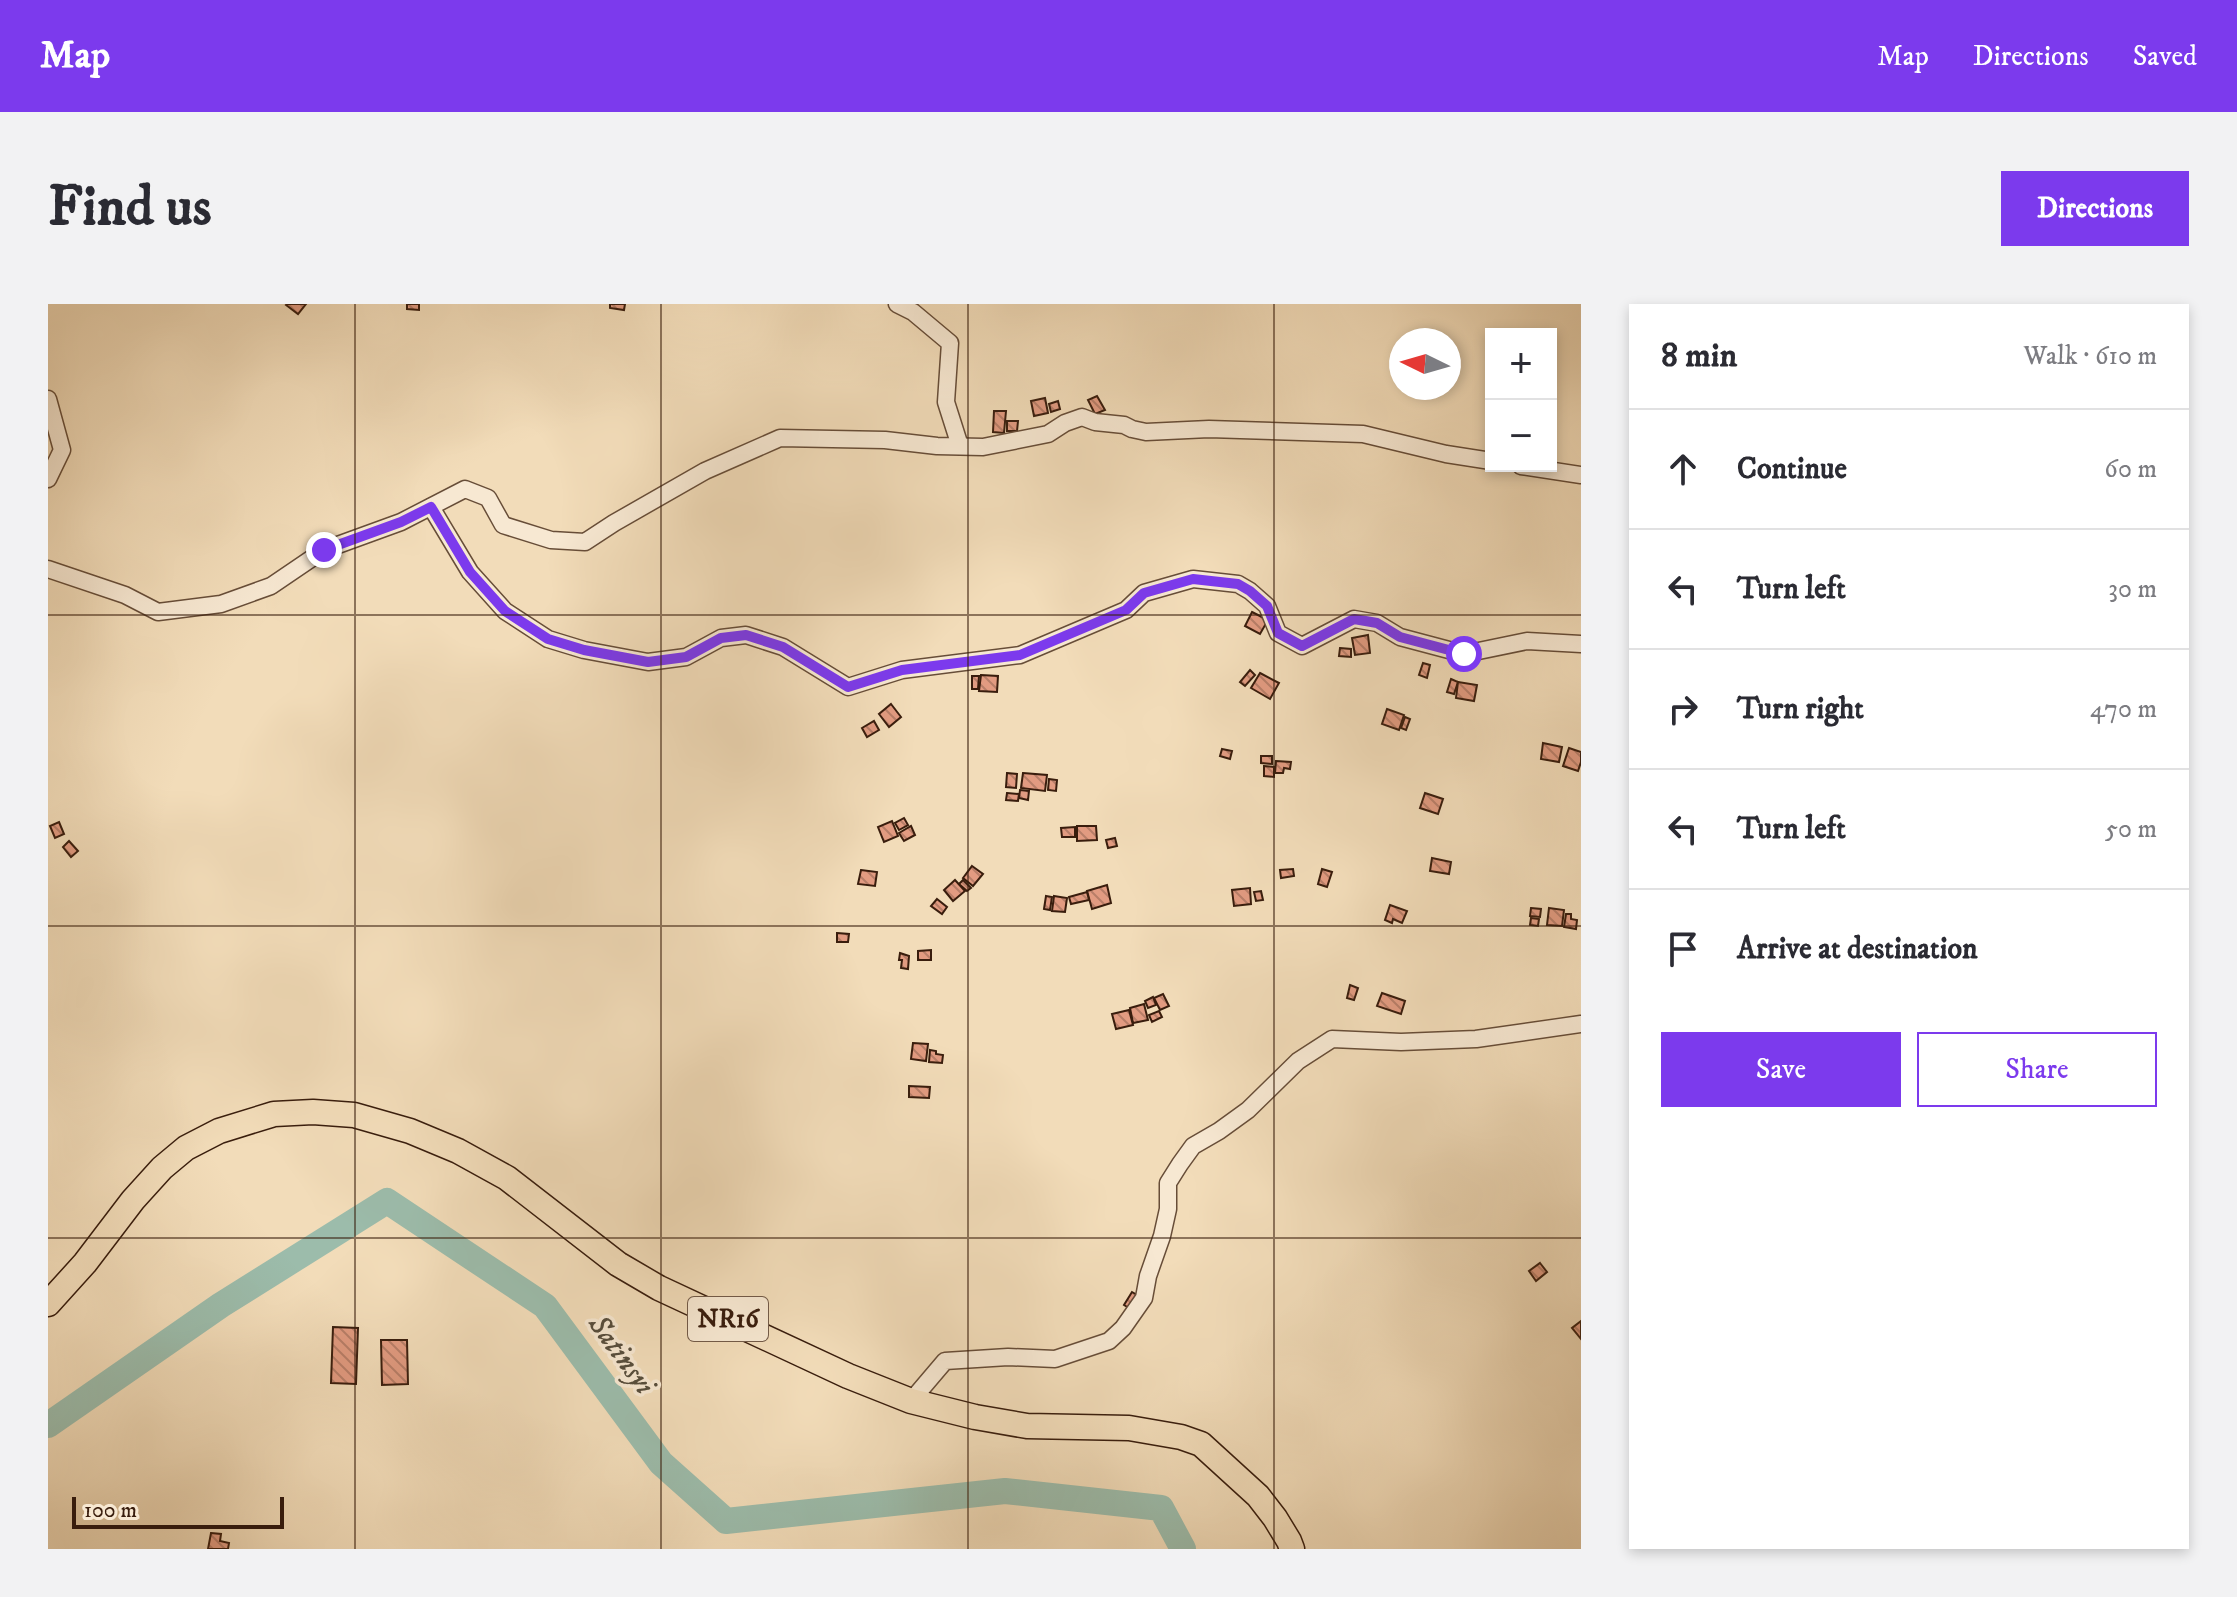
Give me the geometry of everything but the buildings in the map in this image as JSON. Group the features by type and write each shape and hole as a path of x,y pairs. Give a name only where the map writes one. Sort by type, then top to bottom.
{"main road":[{"name":"NR16","path":"48,1304 85,1263 133,1200 162,1168 186,1148 219,1131 274,1114 313,1112 354,1115 410,1131 458,1151 507,1178 618,1264 659,1288 848,1376 911,1401 1027,1426 1129,1428 1181,1437 1201,1444 1258,1496 1275,1518 1292,1549"}],"street":[{"path":"897,304 913,312 950,343 946,402 960,446"},
{"path":"48,399 62,450 48,479"},
{"path":"48,569 125,595 158,612 221,604 271,586 324,550 401,522 465,489 488,498 503,525 551,540 585,542 705,471 780,438 885,440 983,447 1048,434 1082,417 1146,432 1209,429 1363,434 1485,460"},
{"path":"1557,471 1581,475"},
{"path":"431,507 470,572 505,611 548,639 584,650 648,662 686,657 721,638 746,635 783,647 848,687 902,670 1020,655 1126,610 1144,593 1193,579 1238,584 1250,591 1267,606 1278,633 1302,646 1354,619 1377,623 1400,637 1464,654 1527,641 1581,644"},
{"path":"911,1401 945,1361 1008,1357 1055,1359 1109,1341 1123,1328 1144,1298 1168,1209 1168,1183 1193,1146 1248,1110 1298,1061 1332,1039 1401,1042 1476,1039 1581,1024"}],"waterway":[{"name":"Satinsyi","path":"48,1425 221,1305 387,1201 545,1306 661,1463 726,1521 1005,1491 1161,1508 1183,1549"}],"route":[{"path":"324,550 401,522 431,507 470,572 505,611 548,639 584,650 648,662 686,657 721,638 746,635 783,647 848,687 902,670 1020,655 1126,610 1144,593 1193,579 1238,584 1250,591 1267,606 1278,633 1302,646 1354,619 1377,623 1400,637 1464,654"}]}
